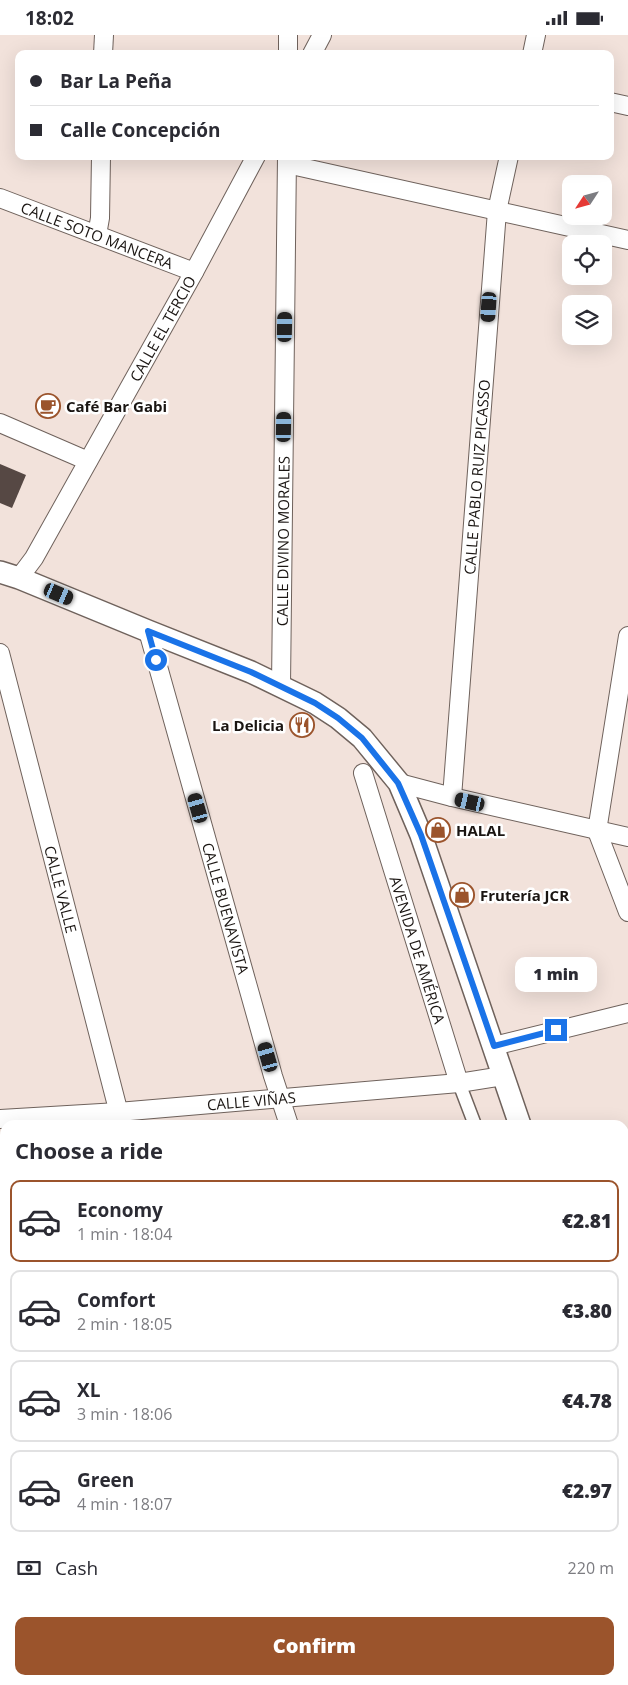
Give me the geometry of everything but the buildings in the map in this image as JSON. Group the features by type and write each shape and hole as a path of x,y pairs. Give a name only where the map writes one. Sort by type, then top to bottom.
{"street":[{"path":"103,50 104,35"},
{"path":"288,35 288,50"},
{"path":"314,50 322,35"},
{"path":"533,50 536,35"},
{"path":"614,103 628,106"},
{"path":"97,235 100,217 101,160"},
{"name":"CALLE EL TERCIO","path":"10,575 34,557 194,272 254,160"},
{"path":"287,160 497,211 628,240"},
{"name":"CALLE DIVINO MORALES","path":"280,686 287,160"},
{"name":"CALLE PABLO RUIZ PICASSO","path":"452,797 497,211 508,160"},
{"name":"CALLE SOTO MANCERA","path":"0,198 194,272"},
{"path":"0,423 88,461"},
{"path":"10,575 251,672 315,703 338,718 362,738 398,783 421,835 518,1120"},
{"name":"CALLE BUENAVISTA","path":"148,631 287,1120"},
{"path":"628,636 597,831 628,913"},
{"name":"CALLE VALLE","path":"0,653 120,1119"},
{"name":"AVENIDA DE AMÉRICA","path":"363,773 472,1120"},
{"path":"398,783 628,837"},
{"path":"494,1046 628,1013"},
{"name":"CALLE VIÑAS","path":"0,1119 120,1119 280,1097 460,1083 503,1076"}],"place":[{"name":"Café Bar Gabi","path":"48,406"},
{"name":"La Delicia","path":"302,725"},
{"name":"HALAL","path":"438,830"},
{"name":"Frutería JCR","path":"462,895"}],"route":[{"path":"156,660 148,631 251,672 315,703 338,718 362,738 398,783 421,835 494,1046 556,1030"}]}
